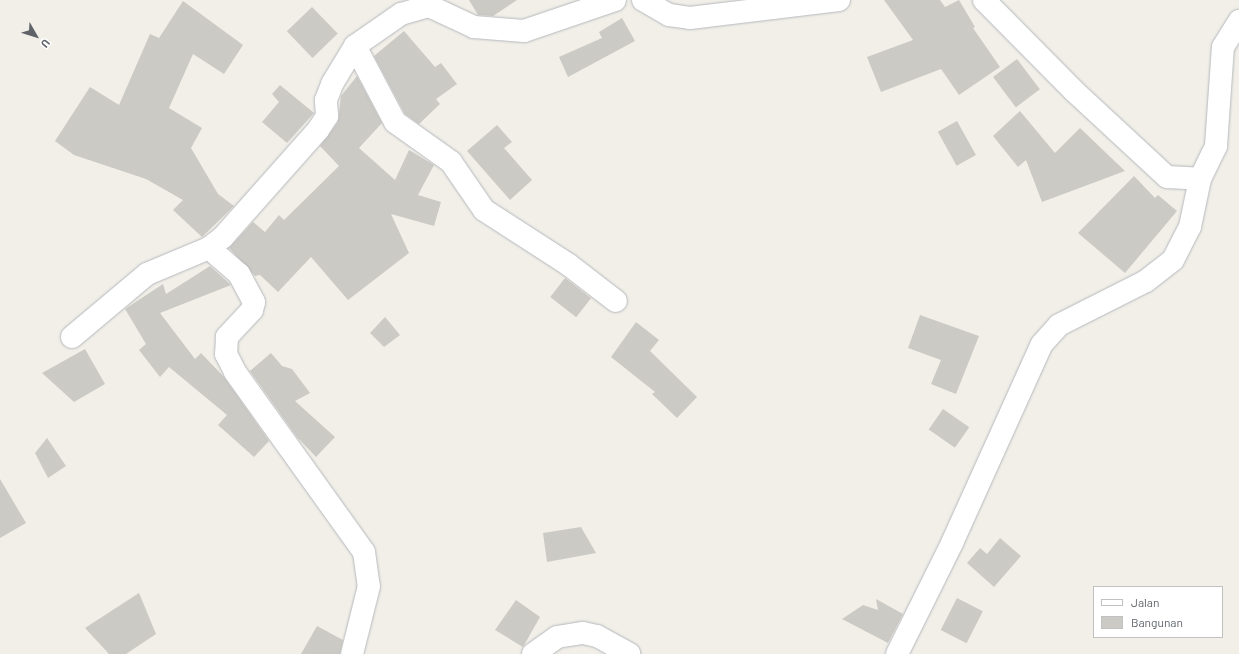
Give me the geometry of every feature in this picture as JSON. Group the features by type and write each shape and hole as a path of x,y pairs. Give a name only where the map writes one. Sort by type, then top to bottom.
{"street":[{"path":"72,337 147,274 164,264 208,248 318,130 327,116 326,100 332,84 355,46 401,14 429,6 474,27 524,31 615,0"},
{"path":"643,0 668,15 690,18 839,0"},
{"path":"984,0 1074,91 1168,177 1200,179"},
{"path":"897,654 952,543 1042,344 1059,325 1146,281 1173,260 1190,228 1200,179 1216,146 1223,47 1239,21"},
{"path":"355,46 395,122 451,162 484,210 563,261 616,302"},
{"path":"208,248 239,274 254,302 252,310 228,332 226,354 364,552 369,586 352,654"},
{"path":"533,654 557,637 583,634 597,636 629,654"}],"building":[{"path":"469,0 517,0 493,16 478,15"},
{"path":"884,0 940,0 945,7 959,0 975,27 973,28 1000,67 959,95 941,69 881,92 867,57 913,40"},
{"path":"183,1 243,45 224,74 193,54 169,108 202,128 191,148 218,194 234,206 202,237 173,210 183,200 146,179 74,155 55,141 90,87 119,105 150,34 159,38"},
{"path":"312,7 338,34 313,58 287,31"},
{"path":"622,18 635,41 568,77 559,57 602,38 599,32"},
{"path":"404,31 435,67 441,63 457,84 436,99 440,104 419,124 405,114 374,56"},
{"path":"1017,59 1040,89 1016,107 993,77"},
{"path":"357,76 382,123 359,148 395,180 409,150 434,165 418,195 441,202 434,226 391,214 409,253 348,300 311,257 278,292 260,275 255,276 229,248 253,222 265,232 279,215 284,220 339,166 320,146 338,122 341,96"},
{"path":"280,85 314,113 287,143 262,122 279,102 272,94"},
{"path":"1020,111 1055,153 1080,128 1125,171 1042,202 1026,160 1018,167 993,136"},
{"path":"957,121 976,155 957,166 938,132"},
{"path":"497,125 512,142 504,148 532,180 510,200 467,151"},
{"path":"1134,176 1155,198 1158,195 1177,211 1125,273 1078,233"},
{"path":"210,266 231,285 160,313 195,359 201,353 224,377 269,441 254,457 218,425 227,415 169,367 160,377 139,350 146,344 125,309 163,284 166,294"},
{"path":"565,278 591,298 576,317 550,297"},
{"path":"920,315 979,336 956,394 931,384 941,360 908,348"},
{"path":"385,317 400,335 384,347 370,333"},
{"path":"636,322 659,340 650,351 697,397 677,418 652,394 655,392 611,357"},
{"path":"85,349 105,384 74,402 42,373"},
{"path":"271,353 282,366 292,369 310,393 295,401 335,437 316,457 297,437 250,371"},
{"path":"943,409 969,427 955,448 929,429"},
{"path":"47,438 66,466 48,478 35,453"},
{"path":"0,479 26,523 0,538"},
{"path":"581,527 596,553 547,562 543,533"},
{"path":"1000,538 1021,556 994,587 967,563 980,548 987,554"},
{"path":"139,593 156,634 126,654 109,654 85,628"},
{"path":"957,598 983,611 966,643 941,630"},
{"path":"876,599 903,614 888,643 842,619 863,605 878,610"},
{"path":"516,600 540,617 523,647 495,630"},
{"path":"317,626 343,640 340,654 301,654"}]}
